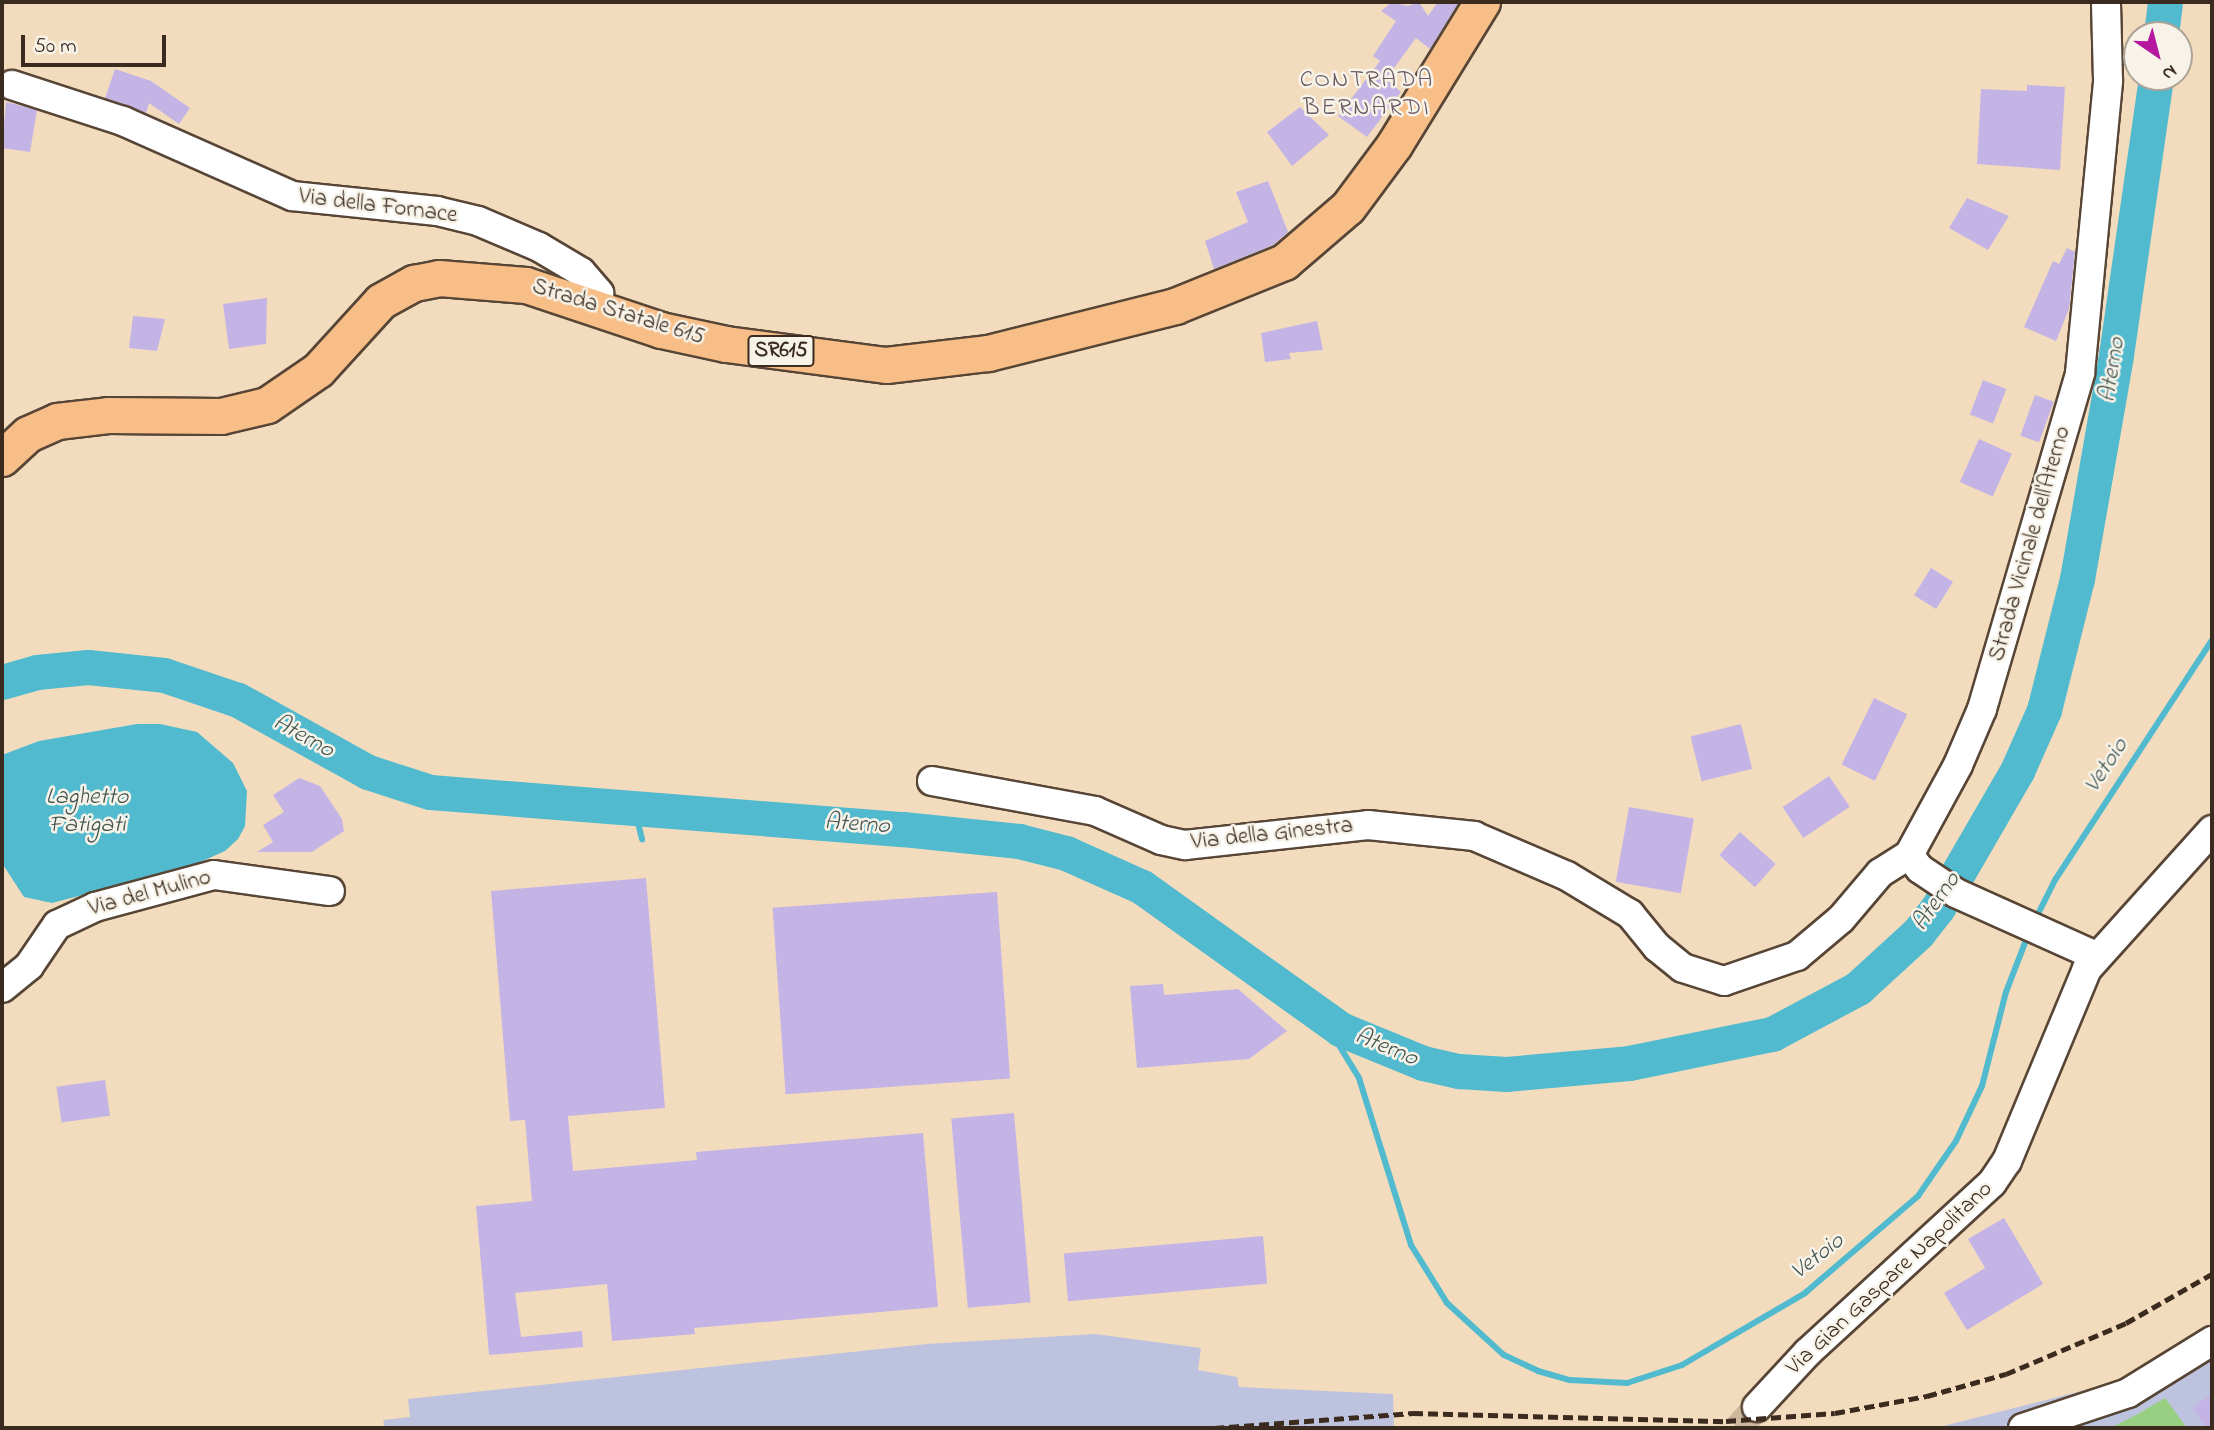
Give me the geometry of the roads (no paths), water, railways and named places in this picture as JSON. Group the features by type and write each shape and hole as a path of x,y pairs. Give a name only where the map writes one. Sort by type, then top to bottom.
{"main road":[{"name":"Strada Statale 615","path":"2,458 33,431 63,420 221,416 267,405 318,370 381,301 421,281 459,277 506,281 598,311 726,344 886,365 946,362 1175,306 1284,262 1349,207 1394,145 1482,2"}],"street":[{"name":"Strada Vicinale dell'Aterno","path":"1919,864 1982,709 2080,373 2108,80 2106,2"},
{"name":"Via della Fornace","path":"12,85 123,121 292,197 437,211 472,219 576,268 599,293 598,311"},
{"name":"Via della Ginestra","path":"932,781 1095,811 1161,841 1185,845 1355,825 1474,836 1567,876 1630,914 1657,947 1683,968 1724,981 1797,956 1841,919 1880,873 1919,864"},
{"name":"Via Gian Gaspare Napolitano","path":"1757,1407 1807,1353 1993,1183 2018,1135 2068,1007 2096,957 2212,830"},
{"path":"1919,864 2019,924 2058,937 2096,957"},
{"name":"Via del Mulino","path":"2,988 29,966 57,925 94,907 208,875 330,891"},
{"path":"2023,1428 2128,1394 2212,1341"}],"water":[{"name":"Laghetto Fatigati","path":"137,724 160,724 197,732 233,763 247,791 245,826 238,839 225,851 189,867 52,903 24,897 2,863 2,755 39,741"}],"waterway":[{"name":"Aterno","path":"2163,21 2165,2"},
{"name":"Aterno","path":"2,682 37,672 88,667 164,675 238,700 368,772 430,792 903,829 1019,841 1066,853 1142,887 1340,1029 1423,1063 1459,1071 1506,1074 1629,1063 1772,1034 1858,988 1918,933 1937,909 2017,771 2044,710 2077,579 2116,355 2154,91"},
{"name":"Vetoio","path":"2034,922 2055,880 2212,640"},
{"path":"627,807 637,819 642,839"},
{"name":"Vetoio","path":"1323,1019 1359,1078 1411,1245 1447,1303 1504,1355 1538,1371 1570,1380 1627,1383 1682,1365 1805,1293 1918,1196 1956,1141 1982,1086 2006,992 2028,935"}],"tunnel":[{"path":"1738,1428 1757,1407"}],"railway":[{"path":"1214,1428 1413,1413 1726,1421 1835,1413 1927,1396 2006,1374 2126,1323 2212,1274"}],"district":[{"name":"CONTRADA BERNARDI","path":"1367,95"}]}
